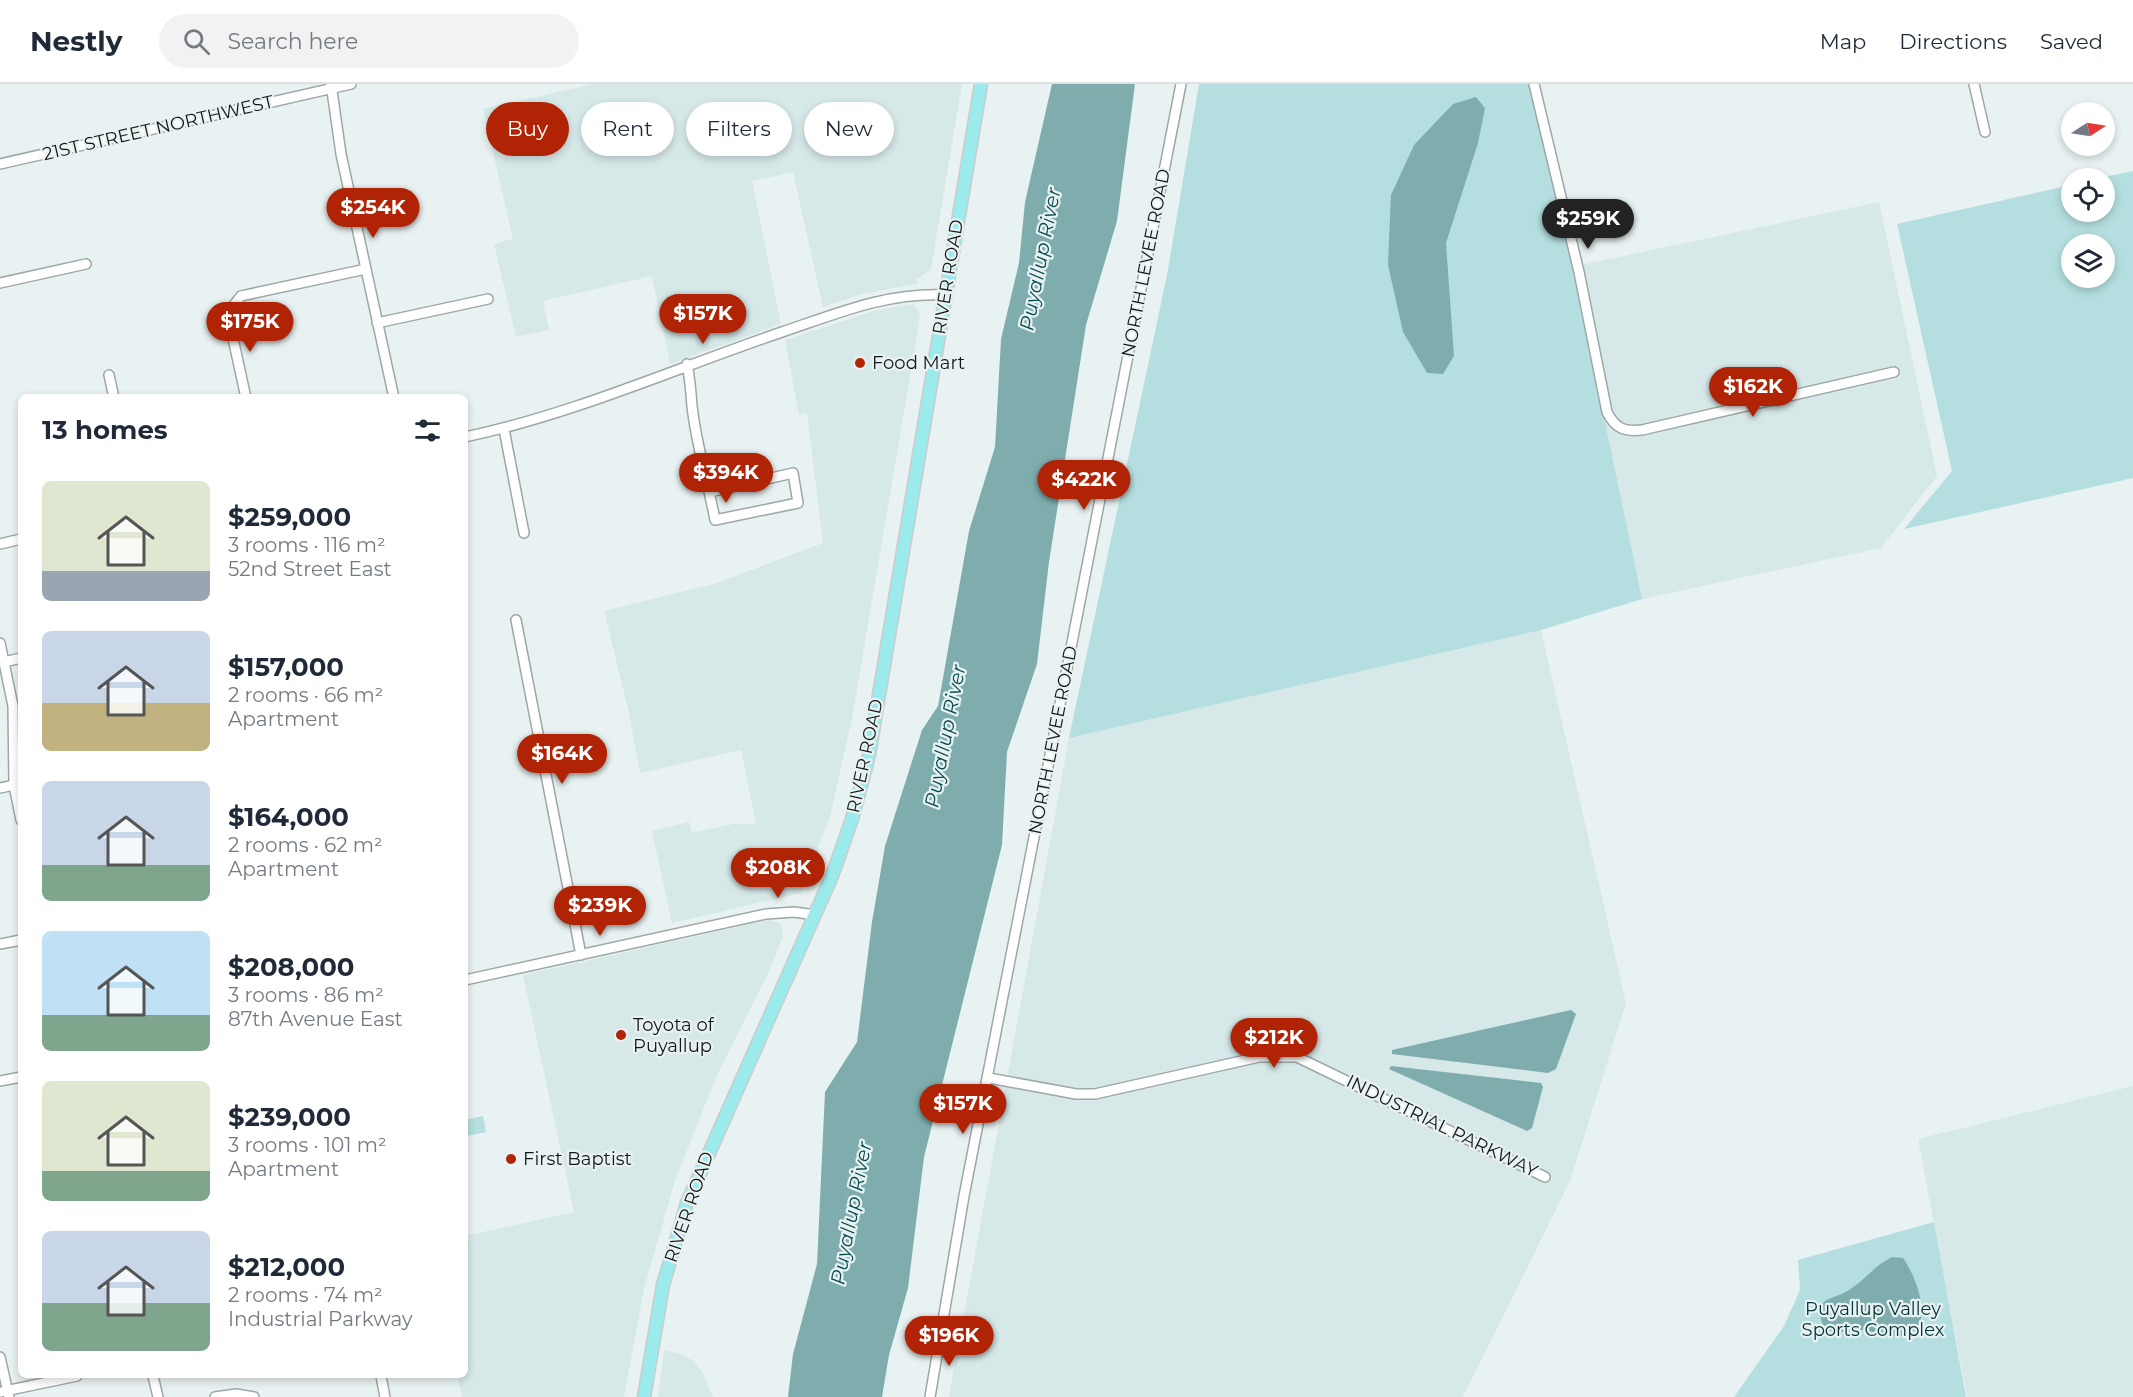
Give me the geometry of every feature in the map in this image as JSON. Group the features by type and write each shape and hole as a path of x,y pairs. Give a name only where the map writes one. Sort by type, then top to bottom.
{"main road":[{"name":"RIVER ROAD","path":"644,1397 663,1285 687,1203 815,915 843,845 869,755 981,84"}],"street":[{"name":"21ST STREET NORTHWEST","path":"0,164 332,86 351,84"},
{"name":"NORTH LEVEE ROAD","path":"930,1397 964,1197 1181,84"},
{"path":"1534,84 1579,273 1607,412 1616,425 1624,430 1641,430 1894,372"},
{"path":"1974,84 1985,132"},
{"path":"332,86 339,140 393,394"},
{"path":"0,283 86,264"},
{"path":"245,394 229,320 230,310 234,303 241,296 366,269"},
{"path":"468,436 504,429 601,398 687,364 862,304 907,295 945,296"},
{"path":"377,322 488,299"},
{"path":"687,364 715,520 798,503 793,473 710,492"},
{"path":"109,375 113,394"},
{"path":"504,429 524,533"},
{"path":"0,544 18,540"},
{"path":"516,620 581,955"},
{"path":"0,643 13,713 14,785 18,805"},
{"path":"4,662 18,659"},
{"path":"0,788 14,785"},
{"path":"468,979 782,912 815,915"},
{"path":"0,945 18,941"},
{"name":"INDUSTRIAL PARKWAY","path":"989,1078 1076,1094 1095,1094 1259,1057 1298,1057 1545,1177"},
{"path":"0,1081 18,1078"},
{"path":"0,1357 5,1393 69,1378"},
{"path":"153,1378 158,1397"},
{"path":"381,1378 385,1397"},
{"path":"215,1397 236,1394 254,1397"}],"shaded area":[{"path":"593,84 962,84 931,270 917,279 917,284 862,294 823,307 793,172 752,181 781,324 670,364 652,276 543,301 549,330 516,337 494,244 513,239 494,156 569,156 569,102 514,102"},
{"path":"1879,202 1937,476 1881,548 1642,599 1571,267"},
{"path":"913,304 918,309 920,317 852,719 830,816 801,893 672,923 652,831 689,822 692,833 733,824 756,824 741,750 640,773 629,713 604,611 717,583 823,543 807,413 799,415 785,340 877,310"},
{"path":"1541,630 1626,1003 1570,1181 1463,1397 949,1397 1069,738"},
{"path":"769,920 780,923 783,936 766,978 716,1077 675,1181 644,1289 624,1397 462,1397 457,1378 468,1378 468,1235 574,1212 523,975"},
{"path":"2133,1086 2133,1397 1967,1397 1918,1139"},
{"path":"664,1350 682,1354 693,1361 702,1372 713,1397 658,1397"}],"green space":[{"path":"1199,84 1534,84 1642,599 1541,630 1069,738 1167,275"},
{"path":"2133,171 2133,478 1904,529 1952,471 1897,224 2061,187 2061,222 2115,222 2115,175"},
{"path":"483,1116 486,1132 468,1136 468,1119"},
{"name":"Puyallup Valley Sports Complex","path":"1934,1222 1966,1397 1734,1397 1784,1326 1800,1290 1798,1260"}],"water":[{"name":"Puyallup River","path":"1052,84 1135,84 1117,221 1086,325 1049,562 1037,664 1007,752 1002,845 924,1157 908,1288 889,1355 882,1397 788,1397 793,1354 817,1264 825,1092 857,1042 872,922 885,846 922,730 938,706 969,531 995,447 1001,339 1019,263 1025,202"},
{"path":"1476,97 1485,108 1478,143 1446,243 1454,356 1443,374 1427,373 1403,332 1388,265 1391,195 1414,145 1453,104"},
{"path":"1571,1010 1576,1014 1556,1069 1548,1073 1392,1054 1392,1050"},
{"path":"1391,1066 1541,1083 1543,1087 1532,1128 1527,1131 1389,1069"},
{"path":"1892,1257 1903,1258 1914,1277 1921,1302 1922,1314 1919,1325 1912,1332 1900,1336 1863,1330 1834,1332 1826,1328 1821,1321 1820,1306 1826,1300 1849,1290"}],"place":[{"name":"Food Mart","path":"860,363"},
{"name":"Toyota of Puyallup","path":"621,1035"},
{"name":"First Baptist","path":"511,1159"}]}
